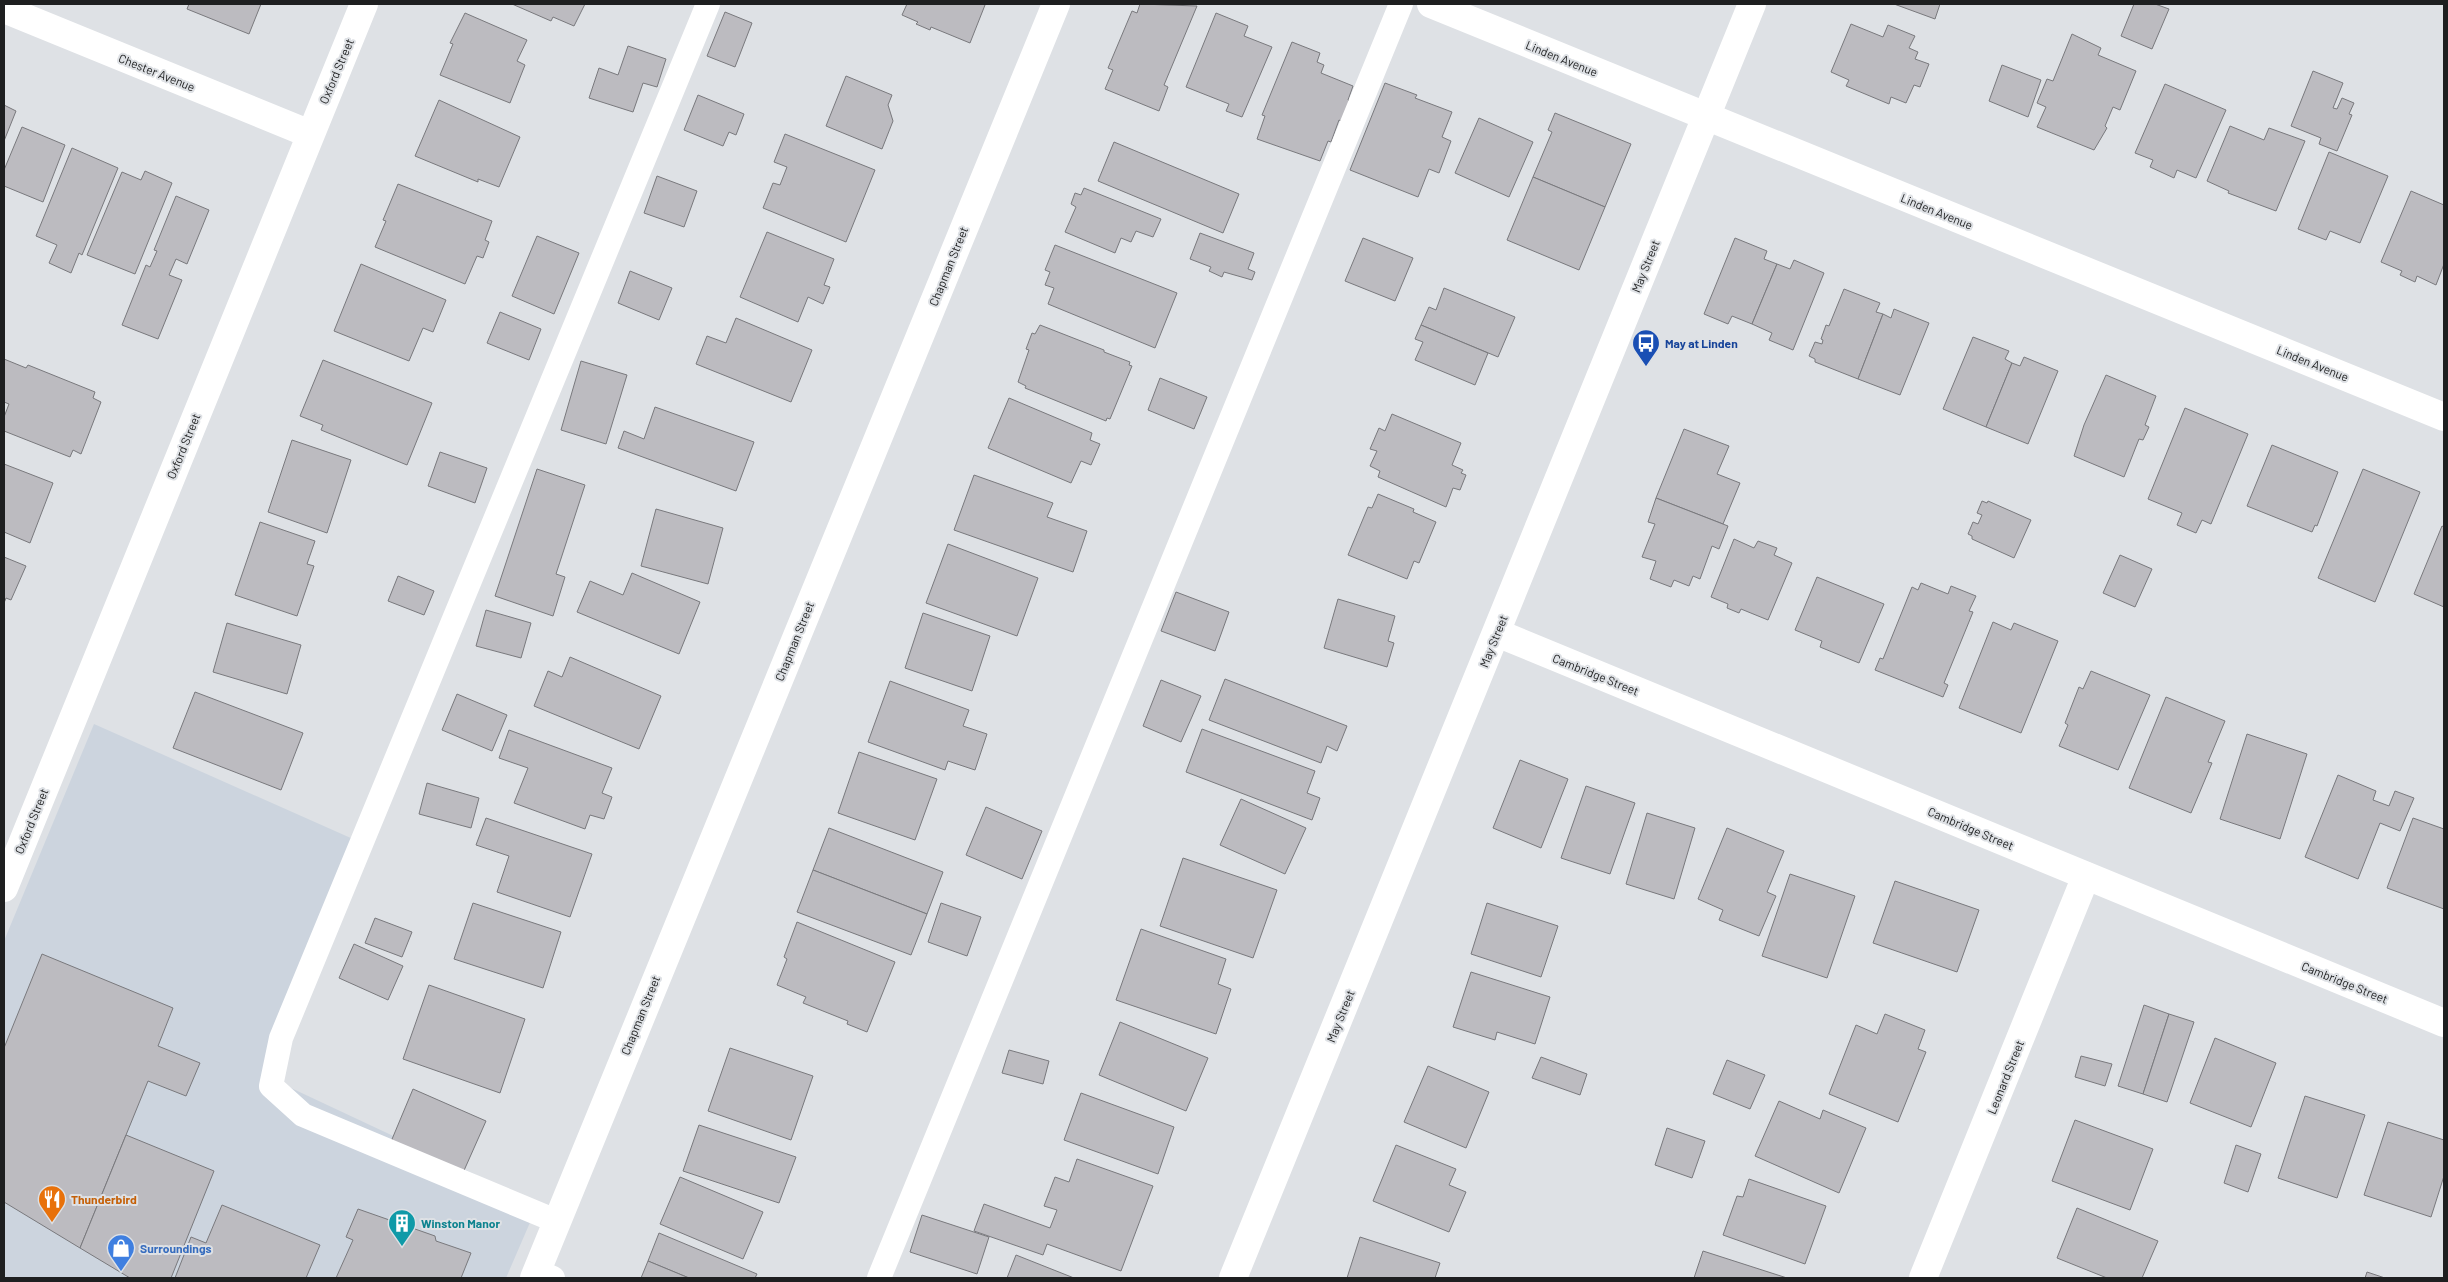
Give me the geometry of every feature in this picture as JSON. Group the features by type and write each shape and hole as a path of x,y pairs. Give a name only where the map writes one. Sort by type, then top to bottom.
{"street":[{"name":"Oxford Street","path":"4,888 364,4"},
{"name":"Chapman Street","path":"541,1276 556,1221 1056,4"},
{"name":"Linden Avenue","path":"1431,4 2444,417"},
{"name":"May Street","path":"1233,1278 1752,4"},
{"name":"Chester Avenue","path":"4,10 310,134"},
{"name":"Cambridge Street","path":"1497,633 2444,1023"},
{"name":"Leonard Street","path":"1923,1278 2086,876"}],"lane":[{"path":"556,1221 303,1115 271,1086 282,1038 708,4"},
{"path":"880,1278 1401,4"}],"shaded area":[{"path":"94,724 371,847 274,1080 538,1204 506,1278 8,1278 4,1276 4,941"}],"building":[{"path":"189,4 261,4 249,34 187,9"},
{"path":"512,4 585,4 574,26 553,17 551,21"},
{"path":"907,4 985,5 970,43 931,27 930,30 916,24 918,22 902,15"},
{"path":"1140,4 1197,6 1164,85 1168,87 1159,111 1105,89 1113,70 1108,68 1132,11 1137,13"},
{"path":"1894,4 1940,4 1935,19"},
{"path":"2134,4 2155,4 2169,9 2152,49 2121,36"},
{"path":"725,12 752,23 735,67 707,56"},
{"path":"465,13 527,40 517,61 525,65 510,103 440,75 453,44 450,43"},
{"path":"1216,13 1248,26 1244,36 1272,47 1242,117 1226,111 1229,104 1186,87"},
{"path":"1851,24 1883,37 1888,25 1915,36 1909,48 1918,52 1915,59 1929,64 1920,87 1914,85 1906,103 1891,97 1889,104 1846,86 1849,80 1831,72"},
{"path":"2072,34 2101,48 2098,55 2136,71 2120,110 2113,107 2105,126 2107,128 2094,150 2037,127 2046,107 2037,103 2047,79 2053,81"},
{"path":"1292,42 1320,53 1317,62 1324,65 1321,73 1353,86 1348,100 1351,102 1344,122 1339,120 1331,142 1328,141 1320,161 1257,139 1265,116 1262,115"},
{"path":"628,46 666,59 657,87 643,83 633,112 589,98 599,68 618,75"},
{"path":"2002,65 2041,80 2028,117 1989,101"},
{"path":"2313,71 2343,83 2333,108 2337,109 2342,98 2354,103 2349,114 2352,115 2337,151 2319,144 2321,138 2291,126"},
{"path":"846,76 892,95 888,105 893,121 882,149 826,126"},
{"path":"1385,83 1417,95 1415,98 1452,112 1442,137 1451,141 1439,173 1429,169 1418,197 1350,170"},
{"path":"2165,84 2226,110 2196,178 2177,170 2174,178 2150,167 2153,160 2135,153"},
{"path":"698,95 744,114 736,135 729,132 723,146 684,130"},
{"path":"439,100 520,137 499,187 478,179 478,182 415,156"},
{"path":"4,105 16,111 4,141"},
{"path":"1555,113 1631,144 1605,207 1533,177 1552,132 1548,130"},
{"path":"1479,118 1533,142 1509,197 1455,173"},
{"path":"2230,126 2264,140 2269,128 2305,141 2276,211 2228,193 2229,191 2207,181"},
{"path":"22,127 65,145 43,202 4,186 4,170"},
{"path":"785,134 875,170 846,242 763,208 773,183 780,185 787,167 774,162"},
{"path":"1114,142 1239,194 1223,233 1098,181"},
{"path":"72,148 118,168 82,255 79,253 71,273 49,263 57,245 36,236"},
{"path":"2329,152 2388,176 2360,243 2330,231 2326,240 2298,229"},
{"path":"145,171 172,183 135,274 87,255 122,172 141,180"},
{"path":"657,176 697,191 684,227 644,213"},
{"path":"1533,177 1605,207 1579,270 1507,240"},
{"path":"398,184 492,221 485,240 489,242 483,258 477,256 465,284 375,247 386,221 383,220"},
{"path":"1084,188 1161,219 1153,237 1136,231 1131,242 1121,238 1115,253 1065,232 1076,207 1071,204 1075,193 1081,195"},
{"path":"2411,191 2444,205 2444,264 2436,285 2417,276 2415,282 2400,275 2402,271 2381,262"},
{"path":"176,196 209,210 187,264 176,259 169,275 182,280 158,339 122,325 146,265 150,267 157,251 154,250"},
{"path":"767,232 834,259 824,285 830,287 823,304 808,297 798,322 740,297"},
{"path":"1200,233 1254,253 1248,269 1255,272 1252,280 1224,272 1222,277 1209,271 1211,267 1190,259"},
{"path":"537,236 579,253 554,314 512,296"},
{"path":"1363,238 1413,258 1395,301 1345,281"},
{"path":"1735,238 1767,251 1764,259 1777,264 1752,324 1732,316 1728,324 1704,314"},
{"path":"1055,245 1177,293 1155,348 1048,304 1054,288 1045,285 1050,272 1045,270"},
{"path":"1794,260 1824,273 1793,350 1769,340 1772,333 1752,324 1777,264 1790,269"},
{"path":"361,264 446,300 433,332 423,328 409,361 334,331"},
{"path":"630,271 672,288 659,320 618,303"},
{"path":"1444,288 1515,317 1498,357 1421,325 1429,307 1436,310"},
{"path":"1844,289 1880,303 1876,312 1883,314 1858,379 1815,362 1815,359 1809,356 1815,342 1822,344 1823,340 1821,339 1826,325 1829,326"},
{"path":"1894,309 1929,323 1900,395 1858,379 1883,314 1891,318"},
{"path":"500,312 541,329 529,360 487,343"},
{"path":"736,318 812,350 791,402 696,364 707,336 726,343"},
{"path":"1040,325 1130,362 1129,365 1132,366 1110,419 1107,418 1106,421 1025,388 1026,386 1018,382 1029,350 1026,349 1032,333 1035,334"},
{"path":"1421,325 1488,353 1475,385 1415,360 1423,342 1415,339"},
{"path":"1973,337 2009,351 2005,359 2012,363 1986,427 1943,409"},
{"path":"2024,357 2058,371 2028,444 1986,427 2012,363 2020,366"},
{"path":"4,359 26,368 28,365 95,392 93,398 101,402 81,454 73,450 70,457 4,431 4,417 9,404 4,402"},
{"path":"323,360 432,403 407,465 321,430 323,425 300,416"},
{"path":"581,361 627,375 606,444 561,430"},
{"path":"2106,375 2156,396 2145,425 2149,427 2143,440 2139,439 2124,477 2074,456 2084,425"},
{"path":"1160,378 1207,397 1194,429 1148,410"},
{"path":"1009,398 1092,433 1090,440 1100,444 1091,465 1081,461 1071,483 988,448"},
{"path":"655,407 754,442 736,491 618,448 624,431 644,439"},
{"path":"2185,408 2248,434 2211,524 2202,520 2196,533 2177,525 2182,513 2148,499"},
{"path":"1392,414 1461,443 1452,465 1463,470 1461,473 1466,475 1460,490 1453,488 1446,507 1378,477 1380,471 1370,466 1377,451 1370,449 1379,428 1385,431"},
{"path":"1684,429 1729,446 1717,474 1740,483 1723,524 1656,498"},
{"path":"292,440 351,460 327,533 268,512"},
{"path":"2272,445 2338,472 2317,526 2315,525 2312,532 2247,506"},
{"path":"440,452 487,468 475,503 428,486"},
{"path":"4,464 53,483 30,543 4,532"},
{"path":"537,469 585,485 556,574 565,577 553,616 495,596"},
{"path":"2363,469 2420,492 2375,602 2318,578"},
{"path":"974,475 1053,503 1047,517 1087,531 1073,572 954,530"},
{"path":"1378,494 1414,509 1413,512 1436,522 1419,563 1414,561 1407,579 1348,555 1368,507 1372,508"},
{"path":"1656,498 1728,526 1719,549 1712,546 1700,579 1693,576 1689,586 1674,580 1671,587 1650,579 1656,561 1642,557 1655,524 1648,522"},
{"path":"1982,501 1987,503 1988,501 2031,520 2014,558 1972,539 1972,536 1968,534 1973,522 1978,524 1982,515 1977,513"},
{"path":"656,509 723,528 708,584 641,566"},
{"path":"260,522 315,541 307,564 314,566 297,616 235,595"},
{"path":"2442,526 2444,527 2444,607 2414,594"},
{"path":"1734,539 1754,548 1758,541 1777,548 1774,555 1792,563 1768,620 1741,609 1739,613 1727,608 1728,604 1711,597"},
{"path":"948,544 1038,578 1017,636 926,603"},
{"path":"2120,555 2152,569 2135,607 2103,593"},
{"path":"4,557 26,566 11,600 6,598 4,603"},
{"path":"632,573 700,602 679,654 577,612 590,581 623,595"},
{"path":"398,576 434,591 424,615 388,601"},
{"path":"1817,577 1884,604 1859,663 1820,647 1822,641 1795,630"},
{"path":"1921,583 1948,594 1951,586 1976,596 1969,611 1973,612 1944,683 1948,685 1943,697 1875,670 1880,658 1883,659 1912,587 1918,590"},
{"path":"1176,592 1229,612 1215,651 1161,631"},
{"path":"1338,599 1395,616 1388,641 1394,643 1387,667 1324,648"},
{"path":"486,610 531,623 521,658 476,646"},
{"path":"923,613 990,636 972,691 905,668"},
{"path":"1993,622 2011,630 2014,623 2058,641 2021,733 1959,708"},
{"path":"227,623 301,645 287,694 213,672"},
{"path":"570,657 661,696 639,749 534,706 548,671 562,677"},
{"path":"2091,671 2150,695 2118,770 2059,746 2068,725 2065,723 2079,687 2083,689"},
{"path":"1225,679 1347,726 1337,751 1327,746 1321,763 1209,720"},
{"path":"1161,680 1201,696 1181,742 1143,726"},
{"path":"890,681 969,710 963,726 987,734 975,770 948,761 945,770 868,742"},
{"path":"195,692 303,733 281,790 173,748"},
{"path":"457,694 507,715 492,751 442,730"},
{"path":"2166,697 2225,721 2208,762 2212,763 2191,813 2129,788"},
{"path":"1202,729 1315,771 1307,793 1320,798 1312,820 1186,772"},
{"path":"509,730 612,768 602,793 612,797 604,819 590,815 585,829 514,803 528,768 499,758"},
{"path":"2247,734 2307,754 2280,839 2220,819"},
{"path":"859,752 937,779 915,840 838,813"},
{"path":"1520,760 1568,779 1541,848 1493,828"},
{"path":"2338,775 2376,791 2373,800 2389,806 2395,791 2414,798 2400,831 2380,823 2358,879 2305,857"},
{"path":"427,783 479,798 471,828 419,814"},
{"path":"1586,786 1635,803 1610,874 1561,858"},
{"path":"1241,799 1306,828 1285,874 1220,845"},
{"path":"986,807 1042,831 1022,879 966,855"},
{"path":"1647,813 1695,828 1674,899 1626,884"},
{"path":"486,818 592,854 570,917 497,892 509,856 476,845"},
{"path":"2413,818 2444,829 2444,909 2387,888"},
{"path":"829,828 943,872 927,914 813,870"},
{"path":"1727,828 1784,851 1767,892 1776,896 1759,936 1719,920 1723,910 1698,899"},
{"path":"1183,858 1277,890 1253,958 1160,926"},
{"path":"813,870 927,914 911,955 797,912"},
{"path":"1790,874 1855,896 1827,978 1762,956"},
{"path":"1895,881 1979,910 1957,972 1873,943"},
{"path":"473,903 561,932 543,988 454,959"},
{"path":"941,903 981,917 967,956 928,942"},
{"path":"1487,903 1558,926 1541,977 1471,954"},
{"path":"375,918 412,932 402,957 365,943"},
{"path":"797,922 895,962 867,1032 847,1024 848,1021 803,1003 806,997 777,985 787,959 784,957"},
{"path":"1141,929 1226,959 1218,984 1231,989 1216,1034 1116,1000"},
{"path":"354,944 403,966 388,1000 339,978"},
{"path":"42,954 173,1008 158,1046 200,1063 186,1096 148,1081 80,1248 4,1202 4,1048"},
{"path":"1471,972 1550,997 1535,1044 1497,1032 1495,1040 1453,1027"},
{"path":"429,985 525,1019 500,1093 403,1059"},
{"path":"2144,1005 2169,1014 2143,1094 2118,1086"},
{"path":"1885,1014 1925,1030 1918,1049 1926,1052 1898,1122 1829,1094 1856,1025 1877,1034"},
{"path":"2169,1014 2194,1022 2167,1102 2143,1094"},
{"path":"1120,1022 1208,1058 1186,1111 1099,1075"},
{"path":"2215,1038 2276,1063 2251,1127 2190,1103"},
{"path":"730,1048 813,1076 791,1140 708,1111"},
{"path":"1009,1050 1049,1061 1043,1084 1002,1073"},
{"path":"2081,1056 2112,1064 2105,1086 2075,1077"},
{"path":"1541,1057 1587,1074 1580,1095 1532,1078"},
{"path":"1727,1060 1765,1075 1750,1109 1713,1094"},
{"path":"1428,1066 1489,1092 1466,1148 1404,1122"},
{"path":"413,1089 486,1121 462,1175 390,1144"},
{"path":"1081,1093 1174,1127 1158,1174 1064,1140"},
{"path":"2305,1096 2365,1115 2337,1198 2278,1178"},
{"path":"1779,1101 1820,1119 1823,1110 1866,1128 1839,1193 1755,1156"},
{"path":"2075,1120 2153,1149 2130,1210 2052,1181"},
{"path":"2388,1122 2444,1140 2444,1176 2431,1217 2364,1195"},
{"path":"699,1125 796,1157 779,1203 683,1171"},
{"path":"1667,1128 1705,1141 1692,1178 1655,1165"},
{"path":"126,1135 214,1171 171,1278 130,1278 80,1248"},
{"path":"1396,1145 1456,1169 1449,1185 1466,1192 1449,1232 1373,1201"},
{"path":"2236,1145 2261,1154 2248,1192 2224,1183"},
{"path":"1077,1159 1153,1186 1121,1271 1047,1244 1043,1255 974,1231 984,1204 1050,1228 1057,1210 1044,1206 1055,1177 1069,1182"},
{"path":"680,1177 763,1212 743,1259 660,1224"},
{"path":"1749,1179 1826,1206 1805,1264 1723,1235 1737,1196 1743,1197"},
{"path":"222,1205 320,1245 306,1278 175,1278 191,1237 206,1243"},
{"path":"2077,1208 2158,1241 2142,1278 2107,1278 2057,1258"},
{"name":"Winston Manor","path":"358,1209 435,1236 436,1241 471,1253 461,1278 336,1278 353,1240 346,1237"},
{"path":"922,1215 989,1237 977,1274 910,1252"},
{"path":"659,1233 757,1274 755,1278 689,1278 648,1261"},
{"path":"1360,1237 1440,1263 1435,1278 1347,1278"},
{"path":"1703,1251 1787,1278 1694,1278"},
{"path":"1016,1255 1074,1278 1007,1278"},
{"path":"648,1261 689,1278 641,1278"},
{"path":"2367,1272 2385,1278 2365,1278"}],"place":[{"name":"May at Linden","path":"1646,367"},
{"name":"Thunderbird","path":"52,1223"},
{"name":"Winston Manor","path":"402,1247"},
{"name":"Surroundings","path":"121,1272"}]}
